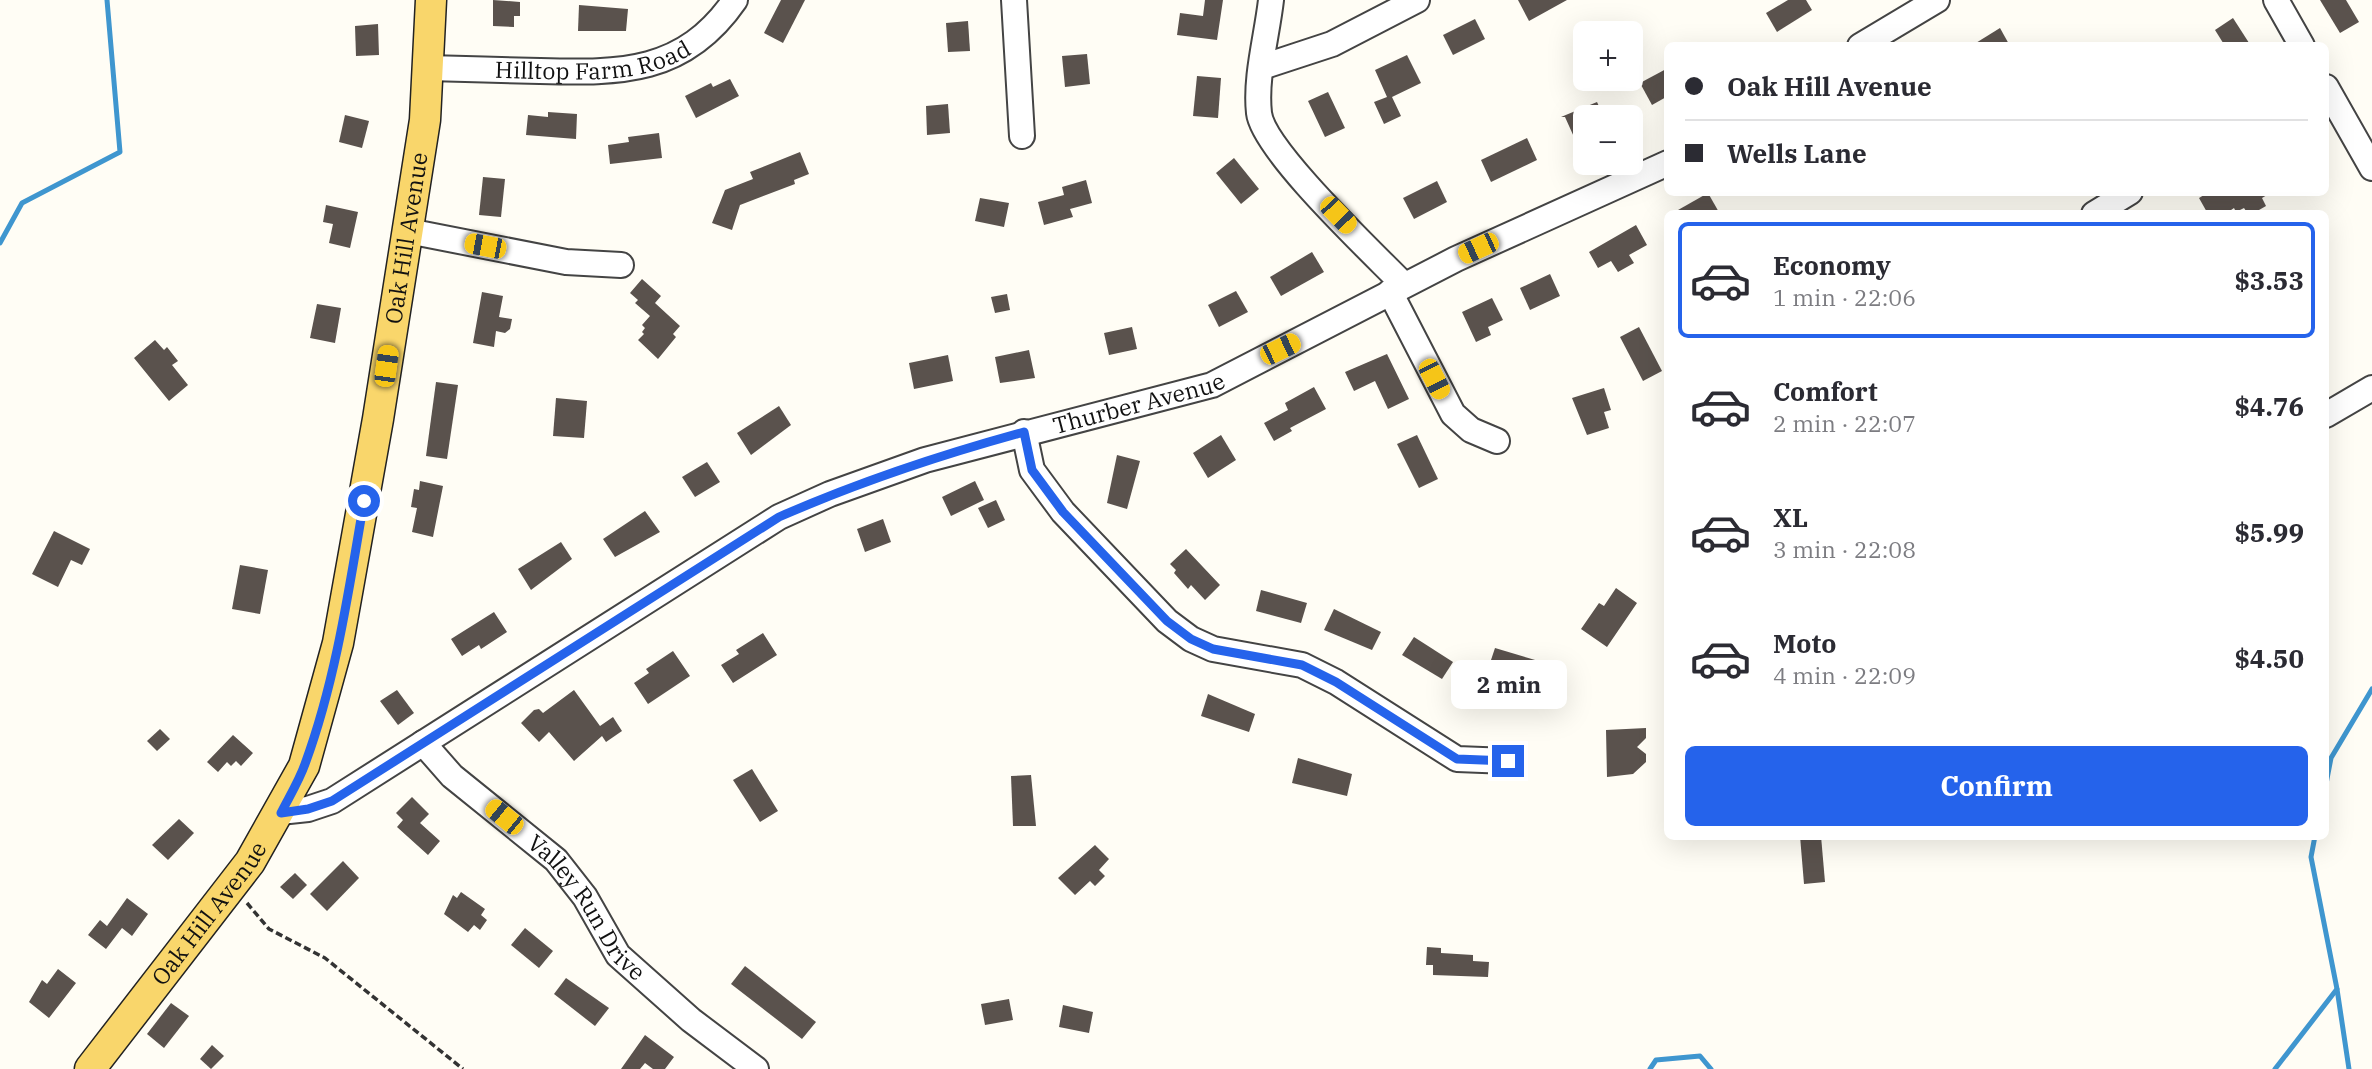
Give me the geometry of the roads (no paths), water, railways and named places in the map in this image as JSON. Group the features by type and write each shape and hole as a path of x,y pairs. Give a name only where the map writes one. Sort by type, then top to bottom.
{"main road":[{"name":"Oak Hill Avenue","path":"90,1069 232,885 281,813 304,766 338,643 408,231 425,120 431,0"}],"street":[{"name":"Hilltop Farm Road","path":"428,68 606,73 636,69 668,58 691,45 712,29 735,0"},
{"path":"1014,0 1022,136"},
{"path":"1271,0 1259,114 1267,135 1397,289 1453,414 1471,430 1497,441"},
{"path":"1262,67 1332,44 1417,0"},
{"path":"1867,42 1937,0"},
{"path":"2276,0 2300,42"},
{"path":"2329,92 2372,168"},
{"name":"Thurber Avenue","path":"281,813 308,809 332,801 779,517 830,494 925,460 1212,385 1397,289 1664,165"},
{"path":"2101,210 2123,196"},
{"path":"408,231 566,262 621,265"},
{"path":"2329,413 2372,388"},
{"path":"1024,432 1032,470 1063,512 1167,621 1191,639 1213,649 1302,665 1336,682 1457,759 1508,761"},
{"name":"Valley Run Drive","path":"423,743 452,776 556,860 585,897 618,954 681,1011 756,1069"}],"waterway":[{"path":"0,243 22,203 120,152 107,0"},
{"path":"2329,768 2331,758 2372,689"},
{"path":"2275,1069 2337,989 2311,857 2314,840"},
{"path":"2337,989 2349,1069"},
{"path":"1650,1069 1656,1060 1700,1056 1711,1069"}]}
